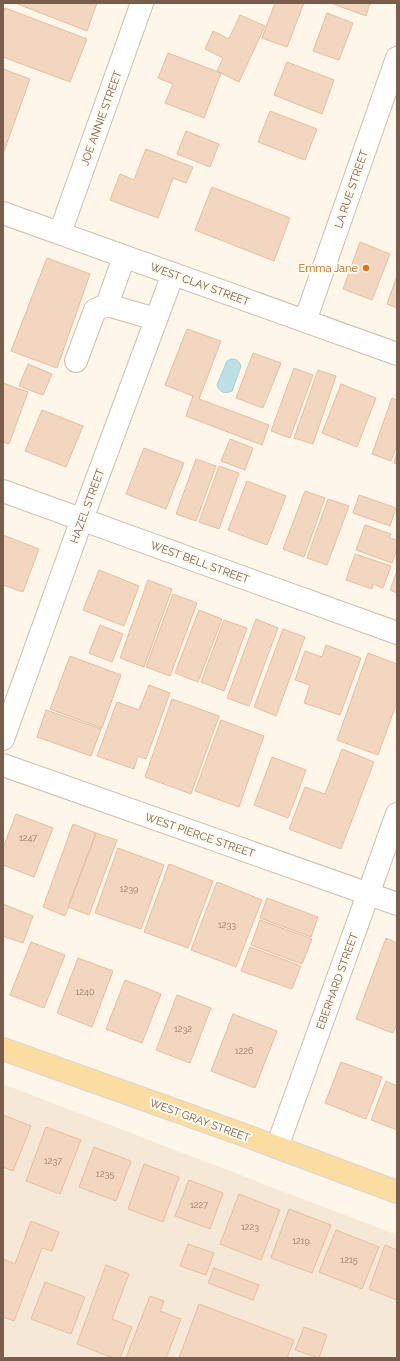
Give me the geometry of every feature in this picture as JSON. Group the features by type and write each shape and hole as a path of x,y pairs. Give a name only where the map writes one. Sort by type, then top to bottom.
{"main road":[{"name":"WEST GRAY STREET","path":"3,1049 277,1147 397,1192"}],"street":[{"name":"JOE ANNIE STREET","path":"60,234 142,3"},
{"name":"LA RUE STREET","path":"305,321 397,58"},
{"name":"WEST CLAY STREET","path":"3,213 397,354"},
{"path":"107,304 124,256"},
{"name":"HAZEL STREET","path":"3,739 82,519 173,274"},
{"path":"76,361 95,310 107,304 156,319"},
{"name":"WEST BELL STREET","path":"3,491 397,633"},
{"name":"WEST PIERCE STREET","path":"3,765 397,904"},
{"name":"EBERHARD STREET","path":"277,1147 397,814"}],"shaded area":[{"path":"3,1084 397,1235 397,1358 3,1358"}],"water":[{"path":"231,359 238,361 241,366 232,391 223,392 217,385 227,361"}],"building":[{"path":"15,3 97,3 87,31"},
{"path":"275,3 304,3 287,47 262,38"},
{"path":"331,3 370,3 366,16"},
{"path":"5,8 87,39 70,82 3,57 3,13"},
{"path":"327,13 353,23 339,60 313,51"},
{"path":"240,15 265,26 239,82 217,71 223,58 205,49 213,31 229,39"},
{"path":"168,53 221,73 204,118 165,103 173,84 158,78"},
{"path":"287,62 334,80 322,114 274,95"},
{"path":"3,69 30,79 3,154"},
{"path":"270,111 317,129 305,160 258,142"},
{"path":"186,131 219,144 210,167 177,154"},
{"path":"146,149 193,167 186,183 173,178 158,218 110,200 120,174 134,180"},
{"path":"212,187 290,218 274,261 195,230"},
{"path":"360,242 390,254 372,300 343,289"},
{"path":"47,258 90,274 57,368 11,351"},
{"path":"397,276 397,308 387,304"},
{"path":"187,329 221,341 199,399 269,425 262,445 186,416 193,396 165,385"},
{"path":"253,353 281,363 263,408 236,398"},
{"path":"28,364 52,374 43,395 19,386"},
{"path":"294,368 313,375 290,438 271,431"},
{"path":"318,370 336,376 313,444 294,438"},
{"path":"3,383 28,392 9,444 3,442"},
{"path":"341,384 376,398 357,447 322,433"},
{"path":"392,398 397,400 397,445 391,461 372,454"},
{"path":"42,410 83,426 66,467 25,451"},
{"path":"230,439 253,448 245,470 221,461"},
{"path":"144,448 184,463 166,509 126,494"},
{"path":"397,453 397,464 394,463"},
{"path":"196,459 216,466 196,521 176,514"},
{"path":"219,466 239,473 219,529 199,522"},
{"path":"247,481 286,496 267,545 228,530"},
{"path":"305,491 325,498 304,557 283,549"},
{"path":"359,495 396,508 390,526 353,513"},
{"path":"328,499 349,506 327,565 307,558"},
{"path":"365,525 391,534 389,538 397,540 397,548 392,563 356,550"},
{"path":"3,535 39,549 23,592 3,585"},
{"path":"355,554 391,566 383,588 373,584 372,589 346,580"},
{"path":"99,570 139,586 124,626 83,610"},
{"path":"397,571 397,593 390,590"},
{"path":"148,580 172,589 144,667 120,658"},
{"path":"173,594 197,603 170,676 146,667"},
{"path":"199,610 222,619 198,682 175,673"},
{"path":"256,619 278,628 249,706 227,698"},
{"path":"224,620 247,628 224,691 201,682"},
{"path":"100,625 123,634 112,662 89,653"},
{"path":"283,629 305,637 276,716 254,707"},
{"path":"326,645 361,658 340,715 304,703 310,685 295,680 305,651 322,657"},
{"path":"368,653 397,664 397,702 378,755 337,740"},
{"path":"70,656 121,675 102,728 50,709"},
{"path":"149,685 170,693 146,759 138,756 134,769 97,756 117,702 139,710"},
{"path":"172,699 219,716 191,794 145,777"},
{"path":"46,710 101,729 91,756 37,737"},
{"path":"221,720 264,736 239,807 195,791"},
{"path":"342,749 374,762 341,849 289,829 305,787 325,794"},
{"path":"272,757 306,770 288,818 254,805"},
{"path":"16,814 53,828 34,877 3,865 3,848"},
{"path":"73,824 96,833 65,916 43,907"},
{"path":"96,833 117,840 89,915 68,907"},
{"path":"118,848 164,865 141,929 95,913"},
{"path":"169,864 213,881 188,948 144,932"},
{"path":"217,882 262,900 236,967 191,950"},
{"path":"267,898 318,917 311,937 260,918"},
{"path":"3,904 33,916 23,943 3,936"},
{"path":"260,920 312,939 302,964 251,945"},
{"path":"386,938 397,943 397,1023 393,1033 356,1019"},
{"path":"31,942 65,955 44,1008 10,995"},
{"path":"250,947 301,966 292,989 241,971"},
{"path":"78,958 113,971 92,1027 57,1013"},
{"path":"125,980 161,994 142,1043 106,1029"},
{"path":"177,995 211,1008 190,1063 156,1050"},
{"path":"233,1014 277,1031 255,1088 211,1071"},
{"path":"341,1062 382,1077 366,1119 325,1103"},
{"path":"386,1081 397,1086 397,1130 371,1120"},
{"path":"3,1115 31,1126 13,1171 3,1167"},
{"path":"46,1127 81,1140 60,1194 26,1181"},
{"path":"94,1147 131,1161 116,1201 79,1187"},
{"path":"144,1164 179,1177 163,1222 128,1209"},
{"path":"189,1180 223,1193 210,1229 175,1216"},
{"path":"239,1194 280,1210 261,1260 220,1244"},
{"path":"289,1209 331,1225 312,1273 271,1258"},
{"path":"31,1221 59,1232 52,1251 42,1248 14,1321 3,1317 3,1259 15,1264"},
{"path":"336,1230 379,1247 362,1289 319,1272"},
{"path":"188,1244 214,1253 206,1275 180,1266"},
{"path":"385,1245 397,1250 397,1300 369,1289"},
{"path":"106,1265 129,1274 112,1319 132,1327 120,1358 113,1358 77,1344"},
{"path":"214,1268 259,1285 253,1300 208,1283"},
{"path":"45,1282 85,1297 71,1334 31,1319"},
{"path":"150,1296 164,1301 160,1311 181,1319 166,1358 126,1358"},
{"path":"199,1304 294,1340 287,1358 179,1358"},
{"path":"304,1327 327,1335 319,1358 295,1350"}],"place":[{"name":"Emma Jane","path":"366,268"}]}
